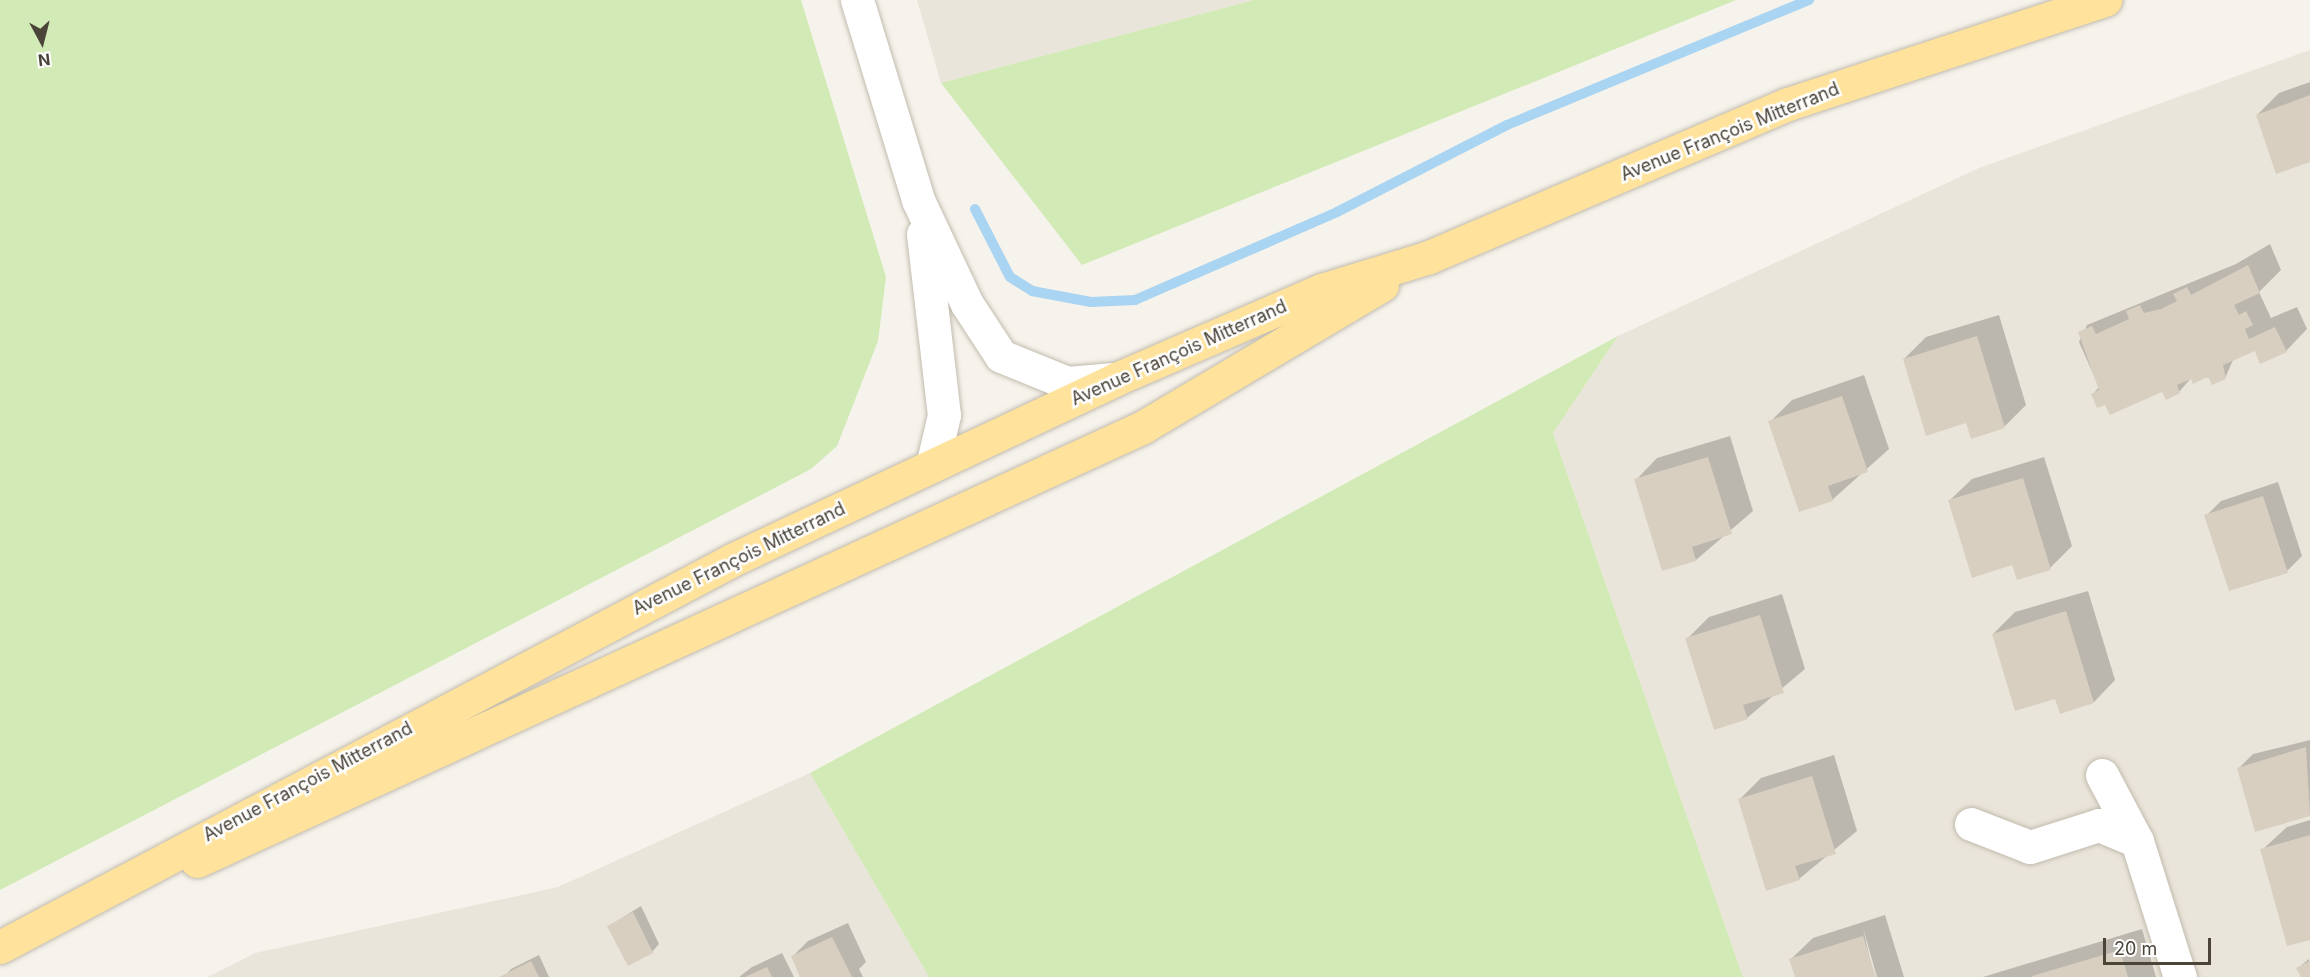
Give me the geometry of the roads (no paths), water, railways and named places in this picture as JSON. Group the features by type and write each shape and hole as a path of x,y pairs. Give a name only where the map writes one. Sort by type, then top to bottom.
{"main road":[{"name":"Avenue François Mitterrand","path":"0,948 73,911 255,808 732,560 1116,379 1322,290 1429,257 1788,104 2105,0"},
{"name":"Avenue François Mitterrand","path":"73,911 280,828 1143,427 1429,257"}],"street":[{"path":"857,0 918,200 967,304 1001,356 1067,383 1116,379"},
{"path":"918,200 944,415 932,466"},
{"path":"2102,775 2137,841 2180,977"},
{"path":"1971,824 2030,847 2099,825 2137,841"}],"waterway":[{"path":"975,209 1010,277 1032,291 1091,302 1135,300 1337,212 1507,125 1809,0"}]}
